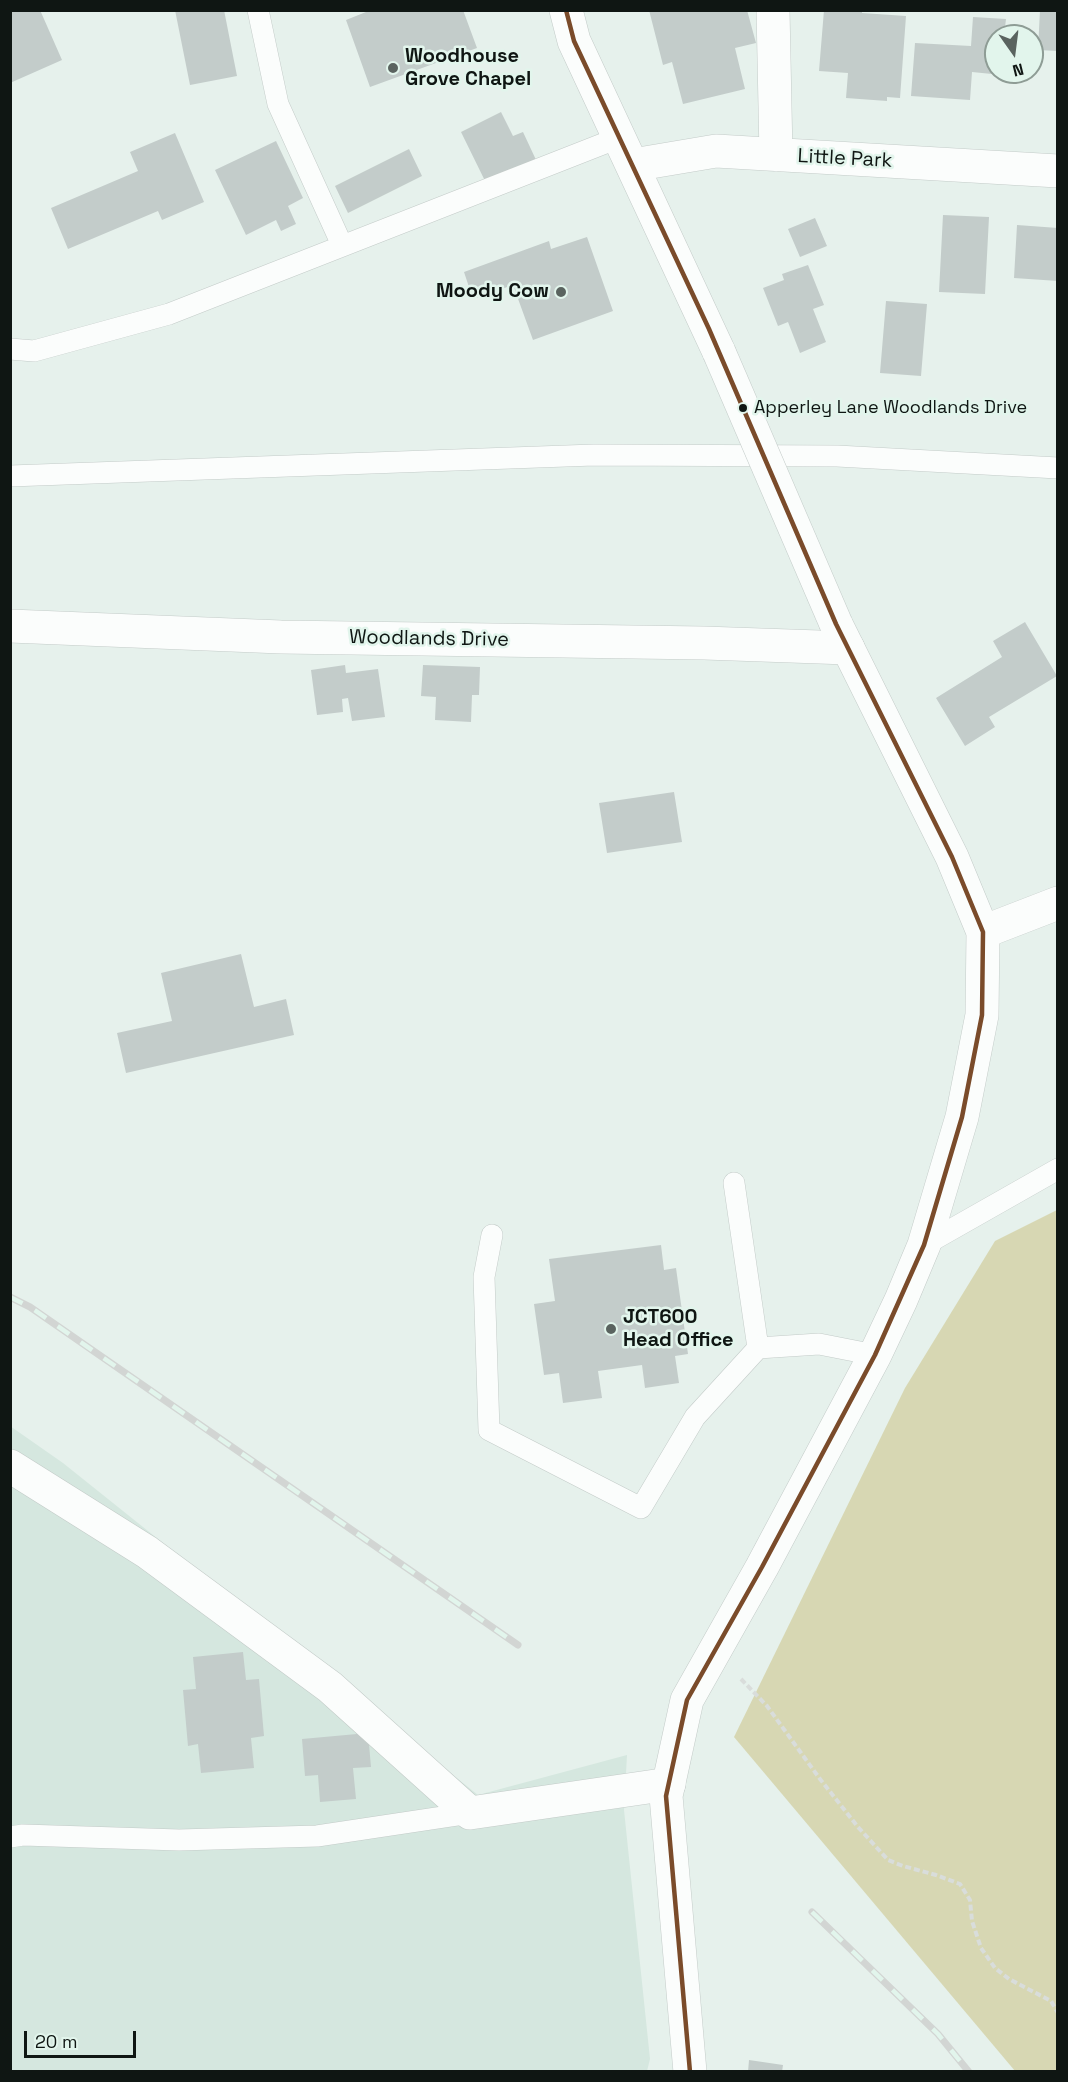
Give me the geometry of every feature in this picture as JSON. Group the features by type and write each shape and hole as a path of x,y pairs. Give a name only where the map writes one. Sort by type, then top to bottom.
{"main road":[{"path":"566,10 574,41 719,352 842,636 952,857 983,932 982,1015 962,1117 924,1245 875,1355 762,1567 687,1700 666,1796 690,2072"},
{"path":"772,10 776,155"},
{"name":"Little Park","path":"625,152 716,151 1058,171"},
{"name":"Woodlands Drive","path":"10,626 281,637 704,643 842,636"},
{"path":"983,932 1058,903"},
{"path":"10,1466 147,1552 330,1687 470,1813 669,1784"}],"lane":[{"path":"258,10 278,104 342,245"},
{"path":"10,349 34,351 169,314 342,245 625,152"},
{"path":"10,476 594,455 837,456 1058,468"},
{"path":"924,1245 1058,1169"},
{"path":"734,1183 758,1348"},
{"path":"492,1235 484,1277 489,1430 641,1508 695,1417 758,1348 819,1344 875,1355"},
{"path":"10,1838 23,1835 179,1840 317,1836 470,1813"}],"path":[{"path":"714,1652 767,1706 820,1779 888,1860 960,1884 970,1900 972,1922 981,1948 995,1968 1009,1979 1051,2001 1058,2013"}],"shaded area":[{"path":"10,1426 63,1463 478,1795 627,1755 624,1810 650,2059 647,2071 11,2071"}],"green space":[{"path":"1057,1210 1057,2071 1015,2071 734,1737 905,1388 995,1241"}],"building":[{"path":"10,10 40,10 62,60 10,83"},
{"path":"175,10 224,10 237,76 190,85"},
{"name":"Woodhouse Grove Chapel","path":"371,10 463,10 477,48 370,87 346,20"},
{"path":"649,10 747,10 756,43 735,48 745,89 683,104 672,62 663,65"},
{"path":"824,10 862,10 862,13 906,16 900,98 887,97 887,101 846,98 848,73 819,71"},
{"path":"1040,10 1058,10 1058,51 1044,50 1044,24 1039,24"},
{"path":"973,17 1006,19 1005,24 984,24 984,73 972,72 970,100 911,96 915,43 971,46"},
{"path":"501,112 513,136 523,132 537,162 488,187 461,132"},
{"path":"175,133 204,202 162,220 158,211 68,249 51,208 138,171 130,152"},
{"path":"276,141 303,198 288,206 296,224 281,231 276,220 246,235 215,170"},
{"path":"409,149 422,176 348,213 335,186"},
{"path":"943,215 989,217 985,294 939,292"},
{"path":"815,218 827,246 800,257 788,229"},
{"path":"1017,225 1058,228 1058,281 1014,278"},
{"name":"Moody Cow","path":"587,237 613,311 533,340 513,285 473,299 464,272 549,241 551,249"},
{"path":"808,265 824,305 813,309 826,342 800,353 788,322 778,326 763,288 784,280 782,274"},
{"path":"886,301 927,304 921,376 880,373"},
{"path":"1025,622 1057,676 989,717 995,727 965,746 936,698 1002,657 993,641"},
{"path":"345,665 346,673 378,669 385,717 352,721 348,698 342,699 343,712 317,715 311,670"},
{"path":"423,665 480,667 479,695 472,695 471,722 435,720 436,697 421,696"},
{"path":"674,792 682,842 607,853 599,803"},
{"path":"241,954 254,1007 286,999 294,1035 126,1073 117,1033 172,1021 161,973"},
{"name":"JCT600 Head Office","path":"661,1245 664,1270 676,1268 688,1354 675,1356 679,1383 645,1388 642,1365 598,1371 602,1398 563,1403 559,1373 544,1375 534,1304 555,1301 549,1259"},
{"path":"243,1652 246,1680 259,1679 264,1736 251,1738 254,1768 201,1773 198,1744 188,1746 183,1690 196,1689 193,1657"},
{"path":"368,1733 371,1767 353,1768 356,1799 320,1802 318,1775 305,1776 302,1739"},
{"path":"749,2060 783,2065 782,2072 748,2072"}],"railway":[{"path":"10,1297 30,1307 518,1645"},
{"path":"812,1912 938,2034 969,2072"}],"transit line":[{"path":"566,10 574,41 709,329 836,624 952,857 983,932 982,1015 962,1117 924,1245 875,1355 762,1567 687,1700 666,1796 690,2072"}],"place":[{"name":"Woodhouse Grove Chapel","path":"393,68"},
{"name":"Moody Cow","path":"561,292"},
{"name":"Apperley Lane Woodlands Drive","path":"743,408"},
{"name":"JCT600 Head Office","path":"611,1329"}]}
